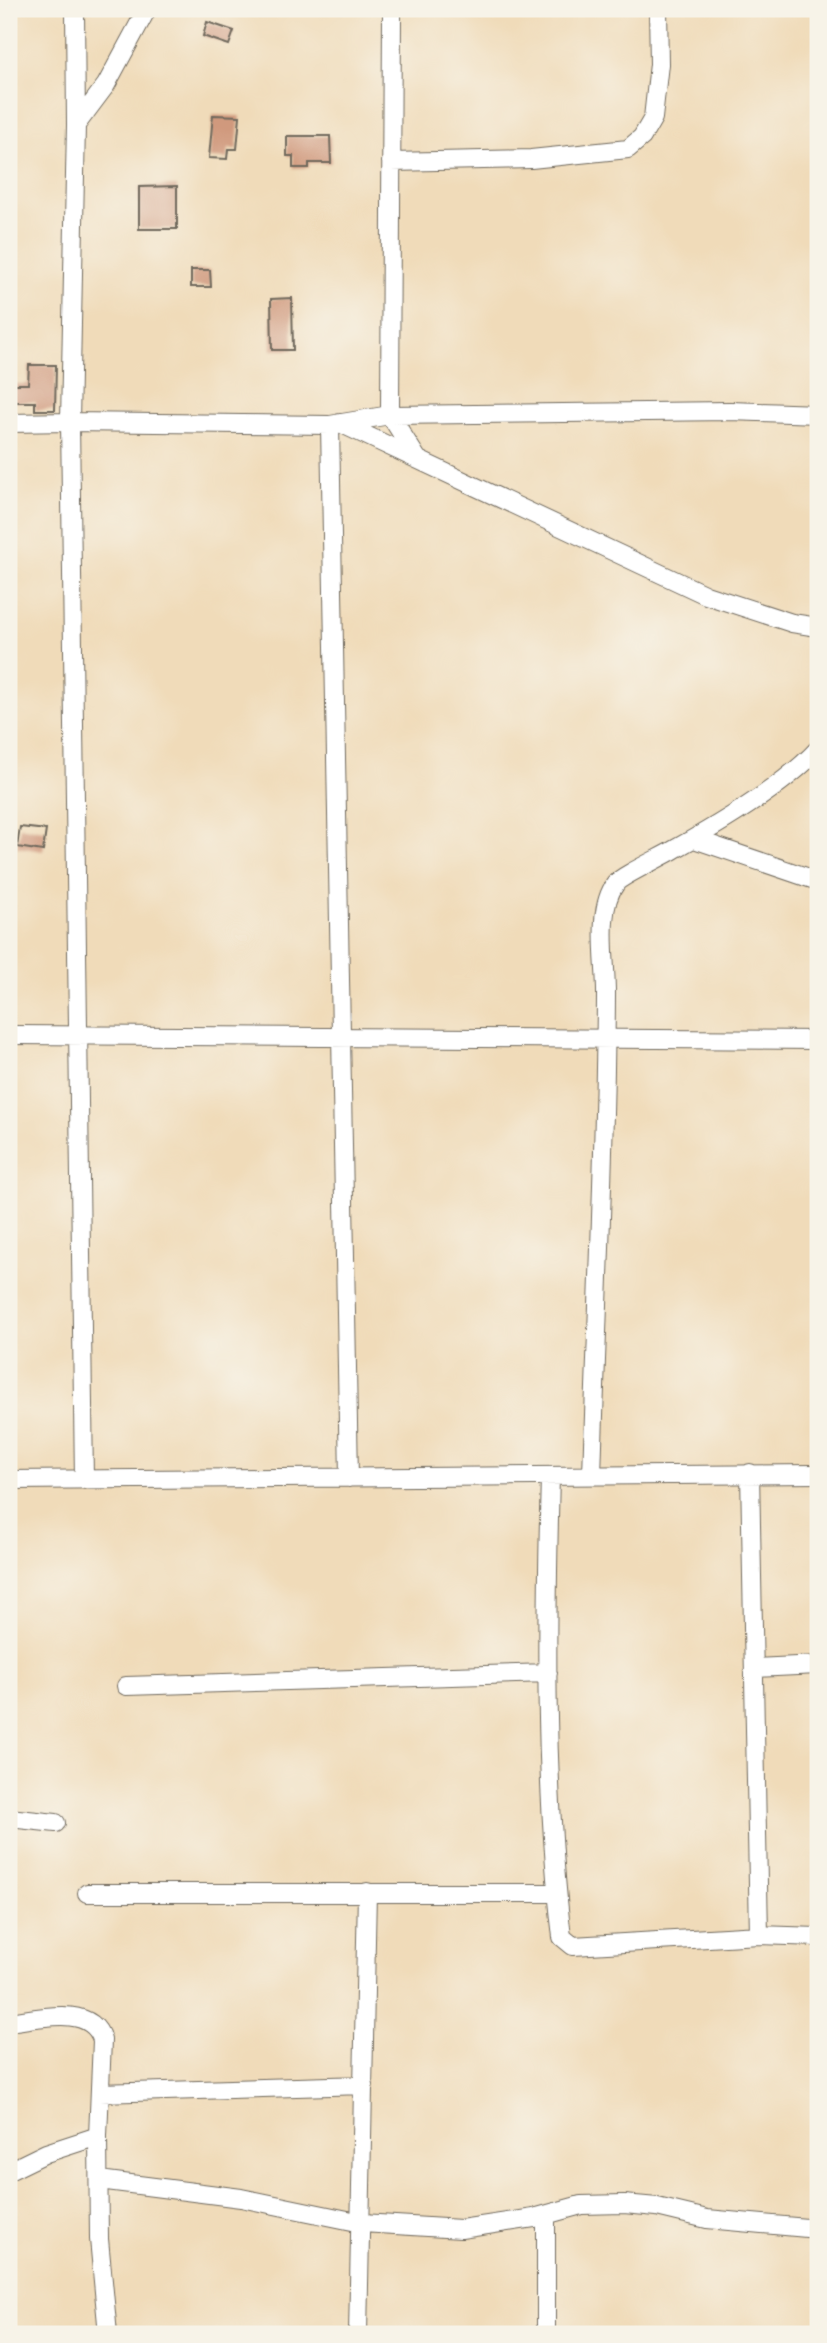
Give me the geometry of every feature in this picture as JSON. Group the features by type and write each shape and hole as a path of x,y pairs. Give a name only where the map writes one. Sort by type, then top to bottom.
{"street":[{"path":"75,9 76,125 70,422 84,1480"},
{"path":"76,125 106,85 147,9"},
{"path":"392,9 390,415 416,458"},
{"path":"391,162 531,159 628,149 642,137 653,118 659,64 658,9"},
{"path":"9,423 335,424 390,415 730,411 818,414"},
{"path":"335,424 416,458 706,595 792,623 818,626"},
{"path":"335,424 339,1036 348,1478"},
{"path":"592,1475 606,1038 604,922 610,894 617,881 694,839 771,789 804,764 818,749"},
{"path":"694,839 818,881"},
{"path":"9,1035 818,1040"},
{"path":"750,1473 759,1935"},
{"path":"9,1480 818,1474"},
{"path":"550,1476 546,1607 557,1893 562,1937 573,1946 759,1935 818,1937"},
{"path":"755,1668 818,1665"},
{"path":"126,1686 548,1672"},
{"path":"9,1818 56,1823"},
{"path":"358,2334 367,1892"},
{"path":"87,1893 557,1893"},
{"path":"9,2022 70,2016 88,2021 100,2030 99,2239 108,2334"},
{"path":"100,2092 364,2085"},
{"path":"9,2171 46,2153 98,2136"},
{"path":"99,2180 241,2199 362,2224 461,2230 498,2225 581,2205 625,2204 657,2207 707,2219 818,2229"},
{"path":"545,2215 546,2334"}],"building":[{"path":"207,22 234,31 229,45 203,36"},
{"path":"213,115 240,116 237,149 228,149 227,159 209,158"},
{"path":"287,136 330,136 331,163 309,163 309,168 293,168 293,156 287,156"},
{"path":"177,186 177,229 139,229 139,187"},
{"path":"191,270 210,270 211,287 191,287"},
{"path":"292,298 293,350 272,350 271,299"},
{"path":"29,365 56,365 55,410 35,410 35,402 9,402 9,384 28,384"},
{"path":"20,827 46,830 43,851 17,847"}]}
